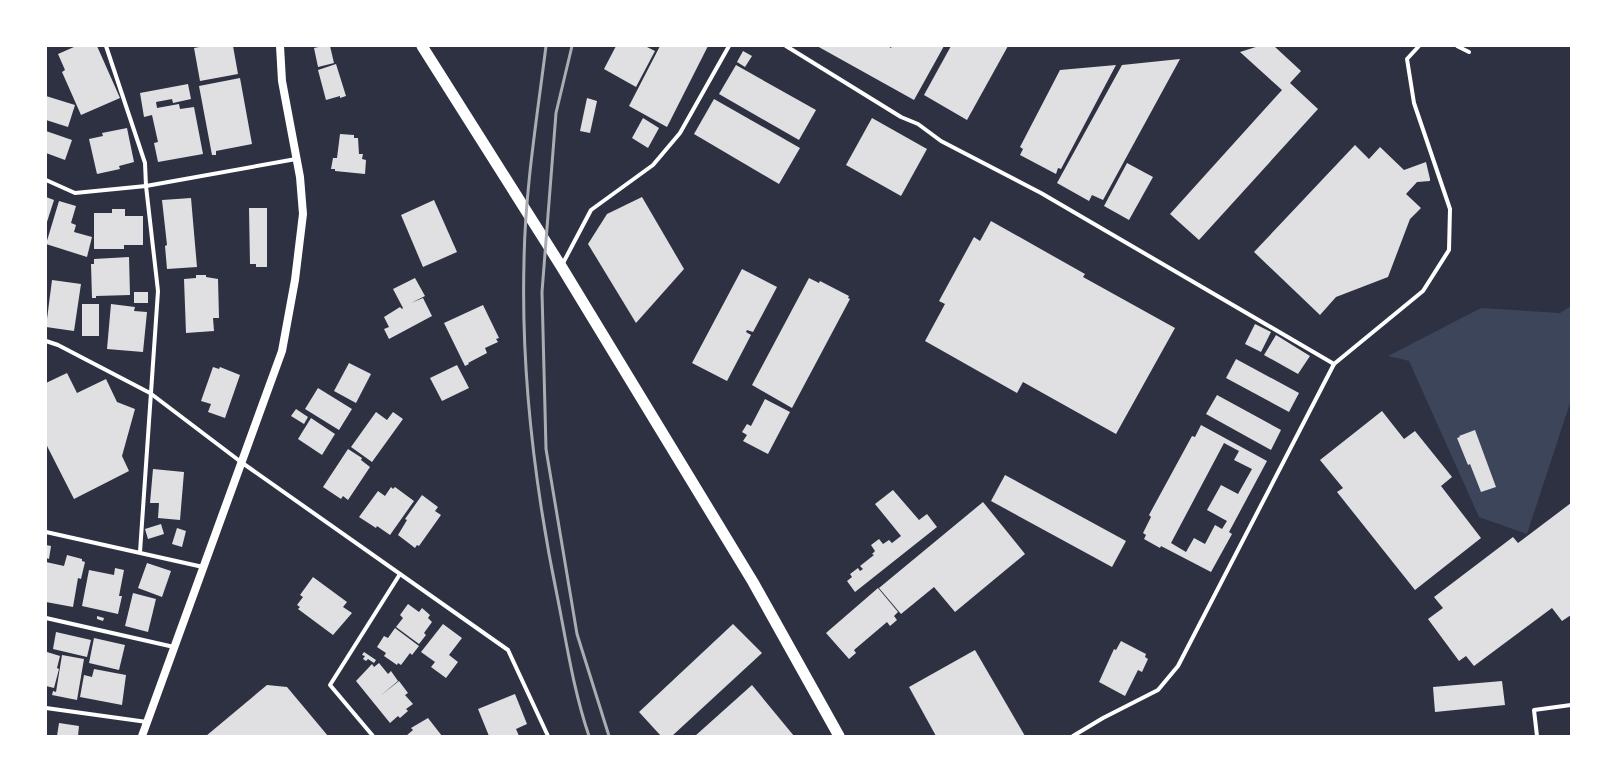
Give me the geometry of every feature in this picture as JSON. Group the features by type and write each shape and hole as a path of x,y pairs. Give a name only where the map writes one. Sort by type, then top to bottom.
{"highway":[{"path":"422,46 562,266 753,582 839,736"}],"main road":[{"path":"142,736 282,351 295,280 303,214 296,159 282,81 280,46"}],"street":[{"path":"106,46 145,163 146,186 158,291 140,552"},
{"path":"562,266 591,210 653,164 680,133 729,46"},
{"path":"786,46 901,117 918,124 941,141 1041,193 1334,364"},
{"path":"1073,736 1103,718 1158,690 1178,666 1334,364 1423,291 1449,250 1450,208 1414,103 1407,60 1419,46"},
{"path":"1457,46 1469,52"},
{"path":"46,180 75,192 146,186 296,159"},
{"path":"46,341 58,345 150,393 241,462 508,650 548,736"},
{"path":"46,532 203,567"},
{"path":"373,736 330,685 400,574"},
{"path":"46,618 174,647"},
{"path":"1537,736 1534,710 1571,705"},
{"path":"46,708 147,723"}],"shaded area":[{"path":"1571,306 1571,400 1527,534 1479,517 1409,361 1388,356 1481,308 1560,313"}],"building":[{"path":"73,46 97,46 120,98 81,115 62,72 65,70 58,54 74,47"},
{"path":"205,46 233,46 238,74 200,81 194,48"},
{"path":"330,46 334,63 318,67 314,48"},
{"path":"616,46 645,46 655,51 636,87 604,69"},
{"path":"660,46 708,46 667,127 629,106"},
{"path":"817,46 888,46 891,48 892,46 944,46 914,100"},
{"path":"951,46 1008,46 967,120 924,95"},
{"path":"1259,46 1274,46 1301,71 1290,83 1318,109 1199,240 1170,214 1282,90 1240,52"},
{"path":"743,51 752,56 745,67 737,62"},
{"path":"1180,59 1103,200 1092,195 1089,201 1057,183 1122,65"},
{"path":"336,64 346,96 326,100 318,70"},
{"path":"736,65 816,110 799,140 719,94"},
{"path":"1116,65 1061,169 1058,168 1056,174 1020,155 1023,149 1020,147 1060,70"},
{"path":"240,78 252,144 216,151 216,155 212,155 199,86"},
{"path":"188,84 191,99 173,103 172,99 156,102 157,108 179,104 180,109 194,107 203,154 158,162 154,143 158,142 152,115 144,117 140,93"},
{"path":"46,96 75,105 68,127 46,120"},
{"path":"587,98 597,101 590,133 580,131"},
{"path":"714,99 800,148 779,184 694,134"},
{"path":"643,118 659,128 648,148 632,138"},
{"path":"872,118 927,149 901,196 846,165"},
{"path":"127,128 134,162 119,166 120,169 97,174 89,139 103,136 102,133"},
{"path":"46,131 72,140 65,160 46,153"},
{"path":"340,134 354,135 354,138 358,138 359,154 363,154 362,159 366,160 365,174 335,171 335,169 331,169 333,158 337,158"},
{"path":"1355,145 1369,159 1380,147 1404,170 1426,162 1430,181 1417,182 1406,194 1421,208 1410,219 1388,277 1336,297 1320,315 1254,252"},
{"path":"1127,163 1153,177 1129,220 1104,206"},
{"path":"46,197 54,200 46,225"},
{"path":"642,197 684,269 636,323 588,244 607,214"},
{"path":"191,198 197,267 167,269 165,246 167,245 162,200"},
{"path":"434,200 457,252 423,267 401,215"},
{"path":"59,201 76,206 71,223 76,225 74,232 92,237 87,257 46,244"},
{"path":"249,208 267,208 267,267 256,267 256,264 250,264"},
{"path":"112,209 125,209 125,216 143,216 143,245 124,245 124,249 94,249 94,213 112,213"},
{"path":"991,221 1085,274 1083,277 1175,328 1116,434 1023,382 1017,393 925,341 945,304 939,301 974,237 980,241"},
{"path":"129,257 130,295 96,296 96,298 92,298 91,264 94,264 94,259"},
{"path":"742,269 777,287 753,332 747,330 746,332 751,335 727,381 692,363"},
{"path":"196,275 206,275 206,277 218,279 219,318 213,318 214,331 186,333 184,279 196,278"},
{"path":"415,278 425,296 411,303 423,298 432,316 389,339 384,329 389,327 384,317 400,307 402,309 403,308 393,289"},
{"path":"809,278 819,283 820,281 849,296 848,298 850,299 792,408 752,385"},
{"path":"52,280 81,284 74,331 46,327"},
{"path":"134,292 148,292 148,303 134,303"},
{"path":"82,304 99,304 99,336 82,336"},
{"path":"111,304 135,307 134,311 147,312 143,352 107,349"},
{"path":"483,305 499,338 496,339 498,342 485,348 487,353 465,366 444,323"},
{"path":"1255,324 1271,332 1261,352 1245,344"},
{"path":"1276,335 1310,356 1298,374 1264,355"},
{"path":"1236,359 1299,393 1289,412 1226,378"},
{"path":"349,363 371,374 356,403 334,391"},
{"path":"457,365 469,388 442,401 430,378"},
{"path":"213,367 219,369 220,367 240,375 225,418 208,412 211,404 201,401"},
{"path":"67,373 77,393 106,379 117,402 135,409 122,456 129,471 74,499 46,444 46,383"},
{"path":"318,388 352,409 339,430 305,409"},
{"path":"1217,395 1281,430 1271,450 1206,414"},
{"path":"765,399 790,412 768,454 743,441 747,435 742,432 747,424 751,426"},
{"path":"296,409 308,417 304,424 291,416"},
{"path":"1382,411 1404,439 1415,431 1452,477 1441,486 1481,538 1415,590 1337,492 1343,488 1320,460"},
{"path":"376,412 387,420 393,412 403,419 372,462 351,447"},
{"path":"311,418 335,434 322,455 298,439"},
{"path":"1201,425 1267,461 1229,532 1232,534 1211,572 1161,546 1160,548 1144,539 1146,535 1143,533 1151,517 1149,515 1192,436 1195,437","holes":["1224,443 1239,451 1234,460 1252,469 1238,494 1221,485 1207,510 1227,521 1222,529 1215,525 1205,544 1194,538 1186,552 1171,543"]},
{"path":"1475,430 1496,487 1481,492 1470,464 1468,465 1457,438"},
{"path":"348,449 362,458 361,460 370,467 348,500 343,496 341,499 323,487"},
{"path":"153,469 184,472 180,520 158,518 159,503 150,503"},
{"path":"1005,475 1126,541 1112,567 991,501"},
{"path":"391,487 393,489 395,487 414,501 390,535 377,526 376,528 359,517 378,491 385,496"},
{"path":"893,490 919,520 927,514 937,527 855,592 847,581 852,577 850,574 858,568 860,571 863,569 860,566 874,555 872,554 875,551 871,545 879,539 883,544 889,540 892,543 901,536 875,504"},
{"path":"422,495 438,507 435,511 441,515 419,546 417,545 415,548 398,535 407,520 405,519"},
{"path":"983,502 1025,554 955,612 934,587 901,614 879,588"},
{"path":"1571,503 1571,615 1562,621 1552,608 1474,666 1466,656 1459,661 1428,619 1443,608 1434,597 1513,537 1518,543"},
{"path":"161,524 164,534 148,539 145,529"},
{"path":"177,528 186,531 182,547 172,544"},
{"path":"46,545 51,546 49,559 46,558"},
{"path":"67,555 82,559 82,561 85,562 81,579 78,578 73,607 46,602 46,562 64,566"},
{"path":"147,563 171,571 162,597 138,588"},
{"path":"115,568 124,570 119,596 122,596 118,614 82,606 89,570 114,575"},
{"path":"313,577 347,602 343,607 352,613 333,635 298,609 300,607 297,605 303,597 300,595"},
{"path":"878,588 898,612 894,616 897,620 890,626 887,622 854,650 856,653 849,659 826,633"},
{"path":"133,593 156,599 148,632 125,626"},
{"path":"408,604 419,612 422,608 430,615 428,618 432,622 424,633 426,635 419,644 396,627 403,618 400,615"},
{"path":"97,616 104,618 103,621 97,619"},
{"path":"443,624 462,638 449,655 458,662 446,678 431,667 435,662 421,652"},
{"path":"733,624 762,653 672,736 661,736 639,712"},
{"path":"395,628 419,646 412,655 410,653 401,665 398,663 397,665 384,656 386,653 377,647 384,636 388,638"},
{"path":"56,632 91,640 87,657 53,649"},
{"path":"94,638 125,645 119,670 89,663"},
{"path":"1121,641 1146,654 1145,657 1148,659 1142,672 1138,670 1125,696 1099,682 1114,649 1116,650"},
{"path":"975,650 1025,736 936,736 909,687"},
{"path":"47,652 60,656 57,668 59,669 54,688 46,686"},
{"path":"364,652 376,660 374,663 368,659 366,661 363,659 365,656 362,655"},
{"path":"62,655 84,659 77,700 52,695 53,691 56,692"},
{"path":"379,663 388,674 391,671 398,681 380,696 399,681 408,693 405,695 413,704 406,709 408,711 400,718 398,716 390,723 356,681 372,664 374,667"},
{"path":"94,669 126,675 122,705 80,697 84,675 92,677"},
{"path":"1502,681 1505,705 1435,712 1433,687"},
{"path":"267,685 287,687 328,736 206,736"},
{"path":"752,685 794,736 695,736"},
{"path":"515,694 527,724 516,729 519,736 489,736 478,709"},
{"path":"428,718 442,736 406,736 413,730 411,728"},
{"path":"59,723 79,726 78,736 57,736"}],"railway":[{"path":"546,46 532,154 525,235 524,305 527,390 536,474 550,558 575,686 589,736"},
{"path":"572,46 556,113 542,292 546,449 577,634 609,736"}]}
